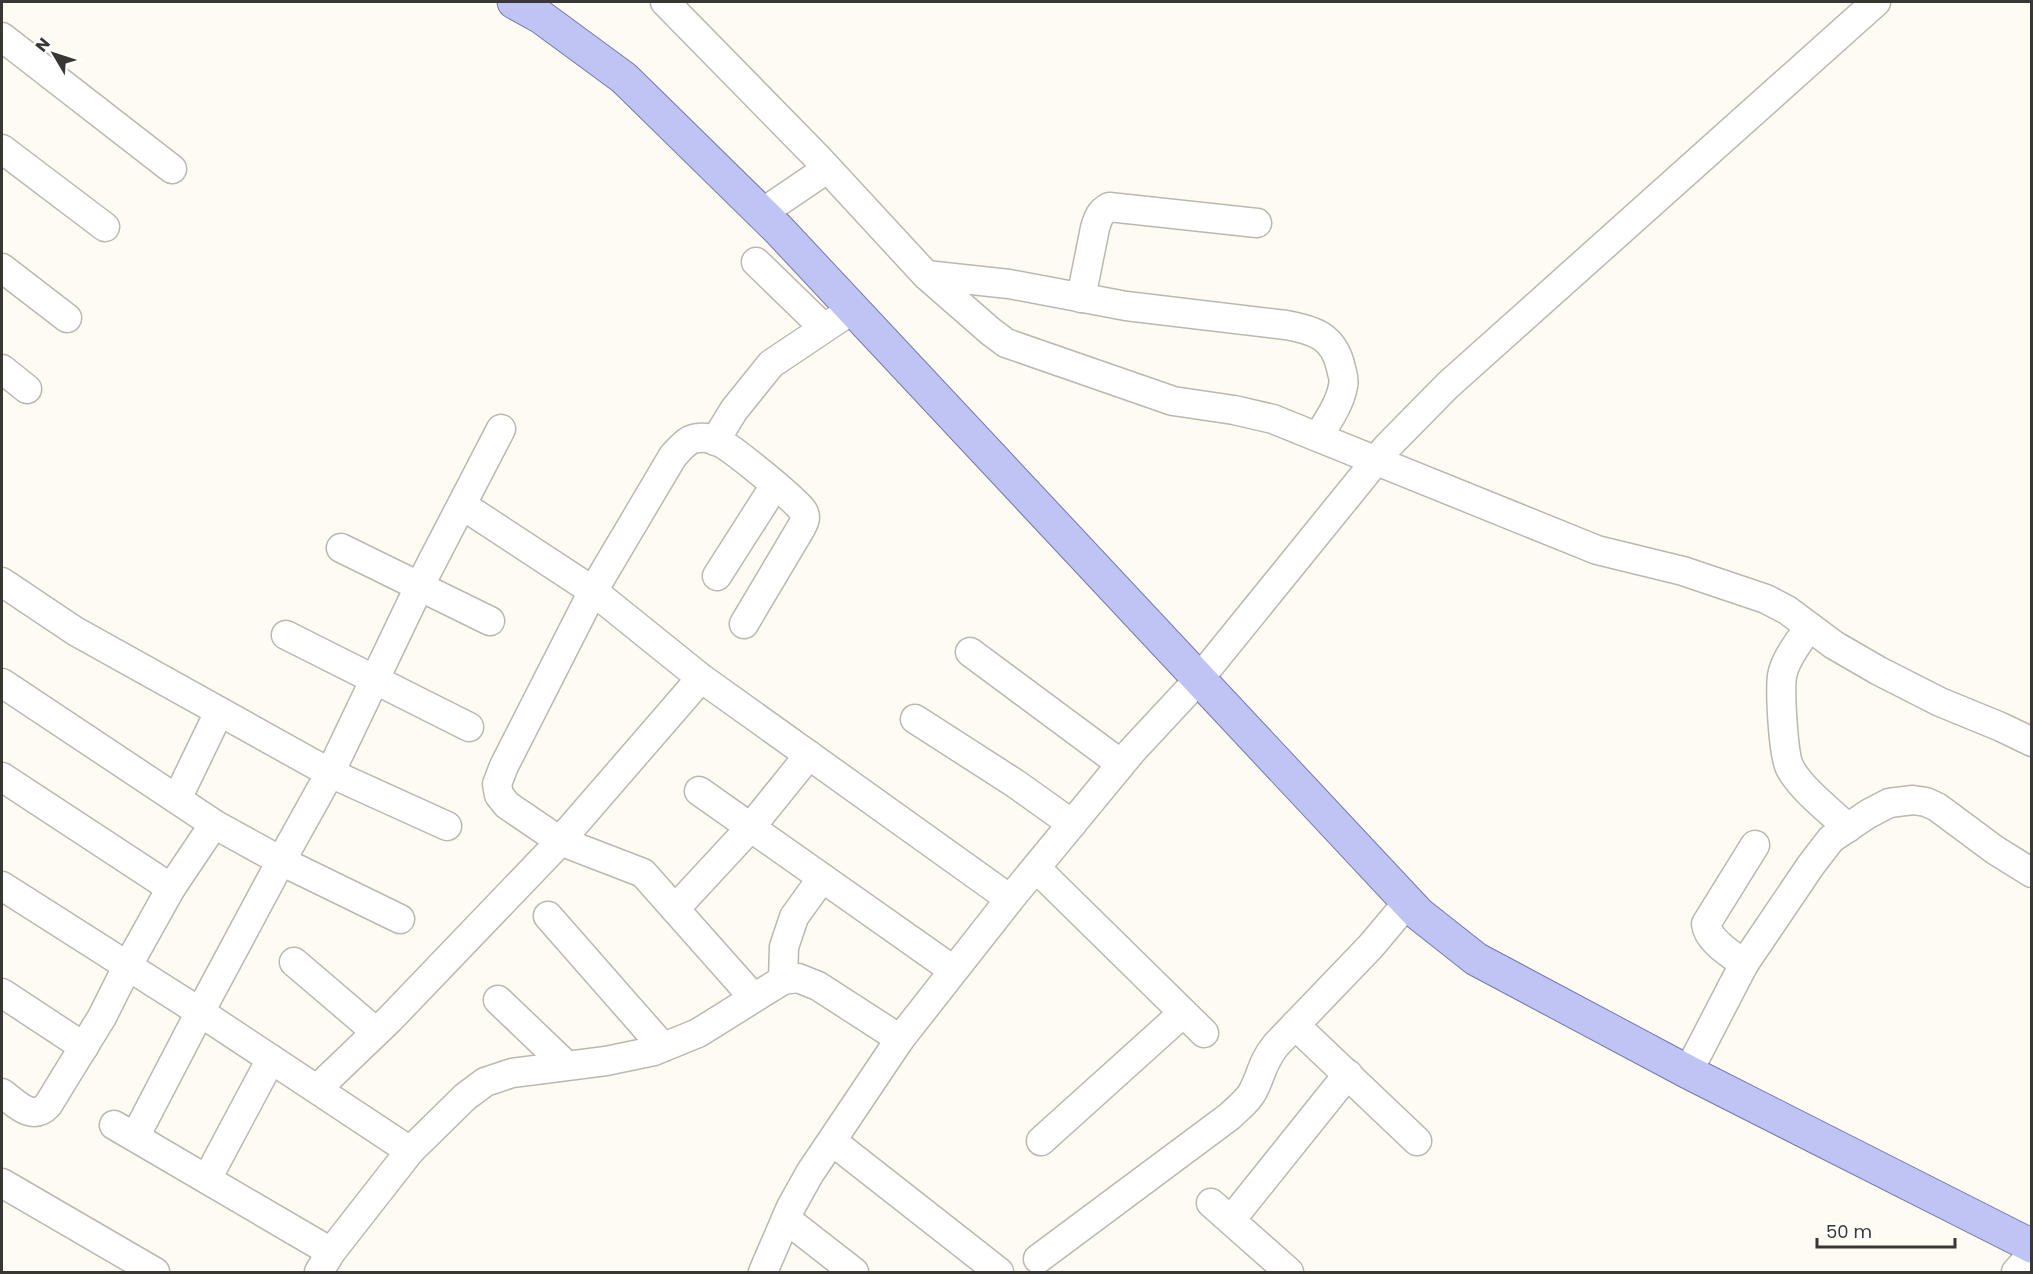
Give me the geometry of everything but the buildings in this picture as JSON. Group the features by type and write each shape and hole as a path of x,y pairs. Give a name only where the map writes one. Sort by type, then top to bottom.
{"main road":[{"path":"514,2 541,17 624,78 762,213 1419,914 1476,959 1688,1072 2031,1246"}],"street":[{"path":"665,2 817,157 926,274 1006,343 1173,401 1234,410 1273,419 1597,550 1683,571 1766,599 1787,610 1834,645 1889,676 1940,702 2031,742"},
{"path":"764,1272 786,1219 810,1173 900,1039 1010,899 1121,764 1198,679 1387,447 1448,385 1876,2"},
{"path":"2,37 172,169"},
{"path":"2,149 105,227"},
{"path":"762,213 818,175"},
{"path":"1081,298 1095,228 1099,216 1109,207 1257,223"},
{"path":"756,262 824,328"},
{"path":"2,268 67,318"},
{"path":"926,274 1009,284 1126,306 1309,329 1324,337 1334,349 1344,384 1340,399 1318,437"},
{"path":"716,441 734,410 771,364 853,309"},
{"path":"2,369 27,389"},
{"path":"501,429 419,587 330,773 200,1012 124,1131 207,1179 325,1262 410,1151 465,1097 485,1082 513,1073 606,1061 654,1051 698,1033 783,980 798,978 818,986 900,1039"},
{"path":"744,624 805,520 801,508 723,444 696,437 687,441 674,456 593,591 497,784 499,795 507,806 560,841 643,873 753,997"},
{"path":"717,576 775,485"},
{"path":"462,505 593,591 701,678 1010,899"},
{"path":"341,548 490,621"},
{"path":"2,582 75,632 330,773 447,826"},
{"path":"1809,627 1790,657 1782,675 1784,751 1790,769 1810,792 1848,828"},
{"path":"286,635 469,727"},
{"path":"970,652 1121,764"},
{"path":"317,1089 376,1032 560,841 701,678"},
{"path":"2,683 214,824 281,861 400,919"},
{"path":"177,799 219,712"},
{"path":"915,720 1016,784 1072,824"},
{"path":"675,909 750,828 809,755"},
{"path":"2,777 171,888"},
{"path":"699,791 953,970"},
{"path":"1688,1072 1744,964 1811,865 1831,840 1868,814 1889,803 1913,800 1926,802 1937,807 1995,850 2031,873"},
{"path":"6,1105 29,1112 42,1111 102,1017 171,888 214,824"},
{"path":"1744,964 1712,938 1707,931 1706,924 1755,845"},
{"path":"1036,868 1204,1033"},
{"path":"783,980 784,947 794,917 822,878"},
{"path":"2,886 200,1012 410,1151"},
{"path":"1038,1259 1230,1116 1252,1093 1266,1057 1371,946 1408,902"},
{"path":"548,916 663,1047"},
{"path":"294,962 376,1032"},
{"path":"2,993 84,1047"},
{"path":"498,1000 566,1065"},
{"path":"1041,1141 1183,1013"},
{"path":"1295,1024 1417,1141"},
{"path":"207,1179 271,1059"},
{"path":"1288,1272 1221,1212 1348,1074"},
{"path":"832,1141 999,1272"},
{"path":"2,1183 155,1272"},
{"path":"786,1219 854,1272"},
{"path":"2016,1272 2031,1254"}]}
